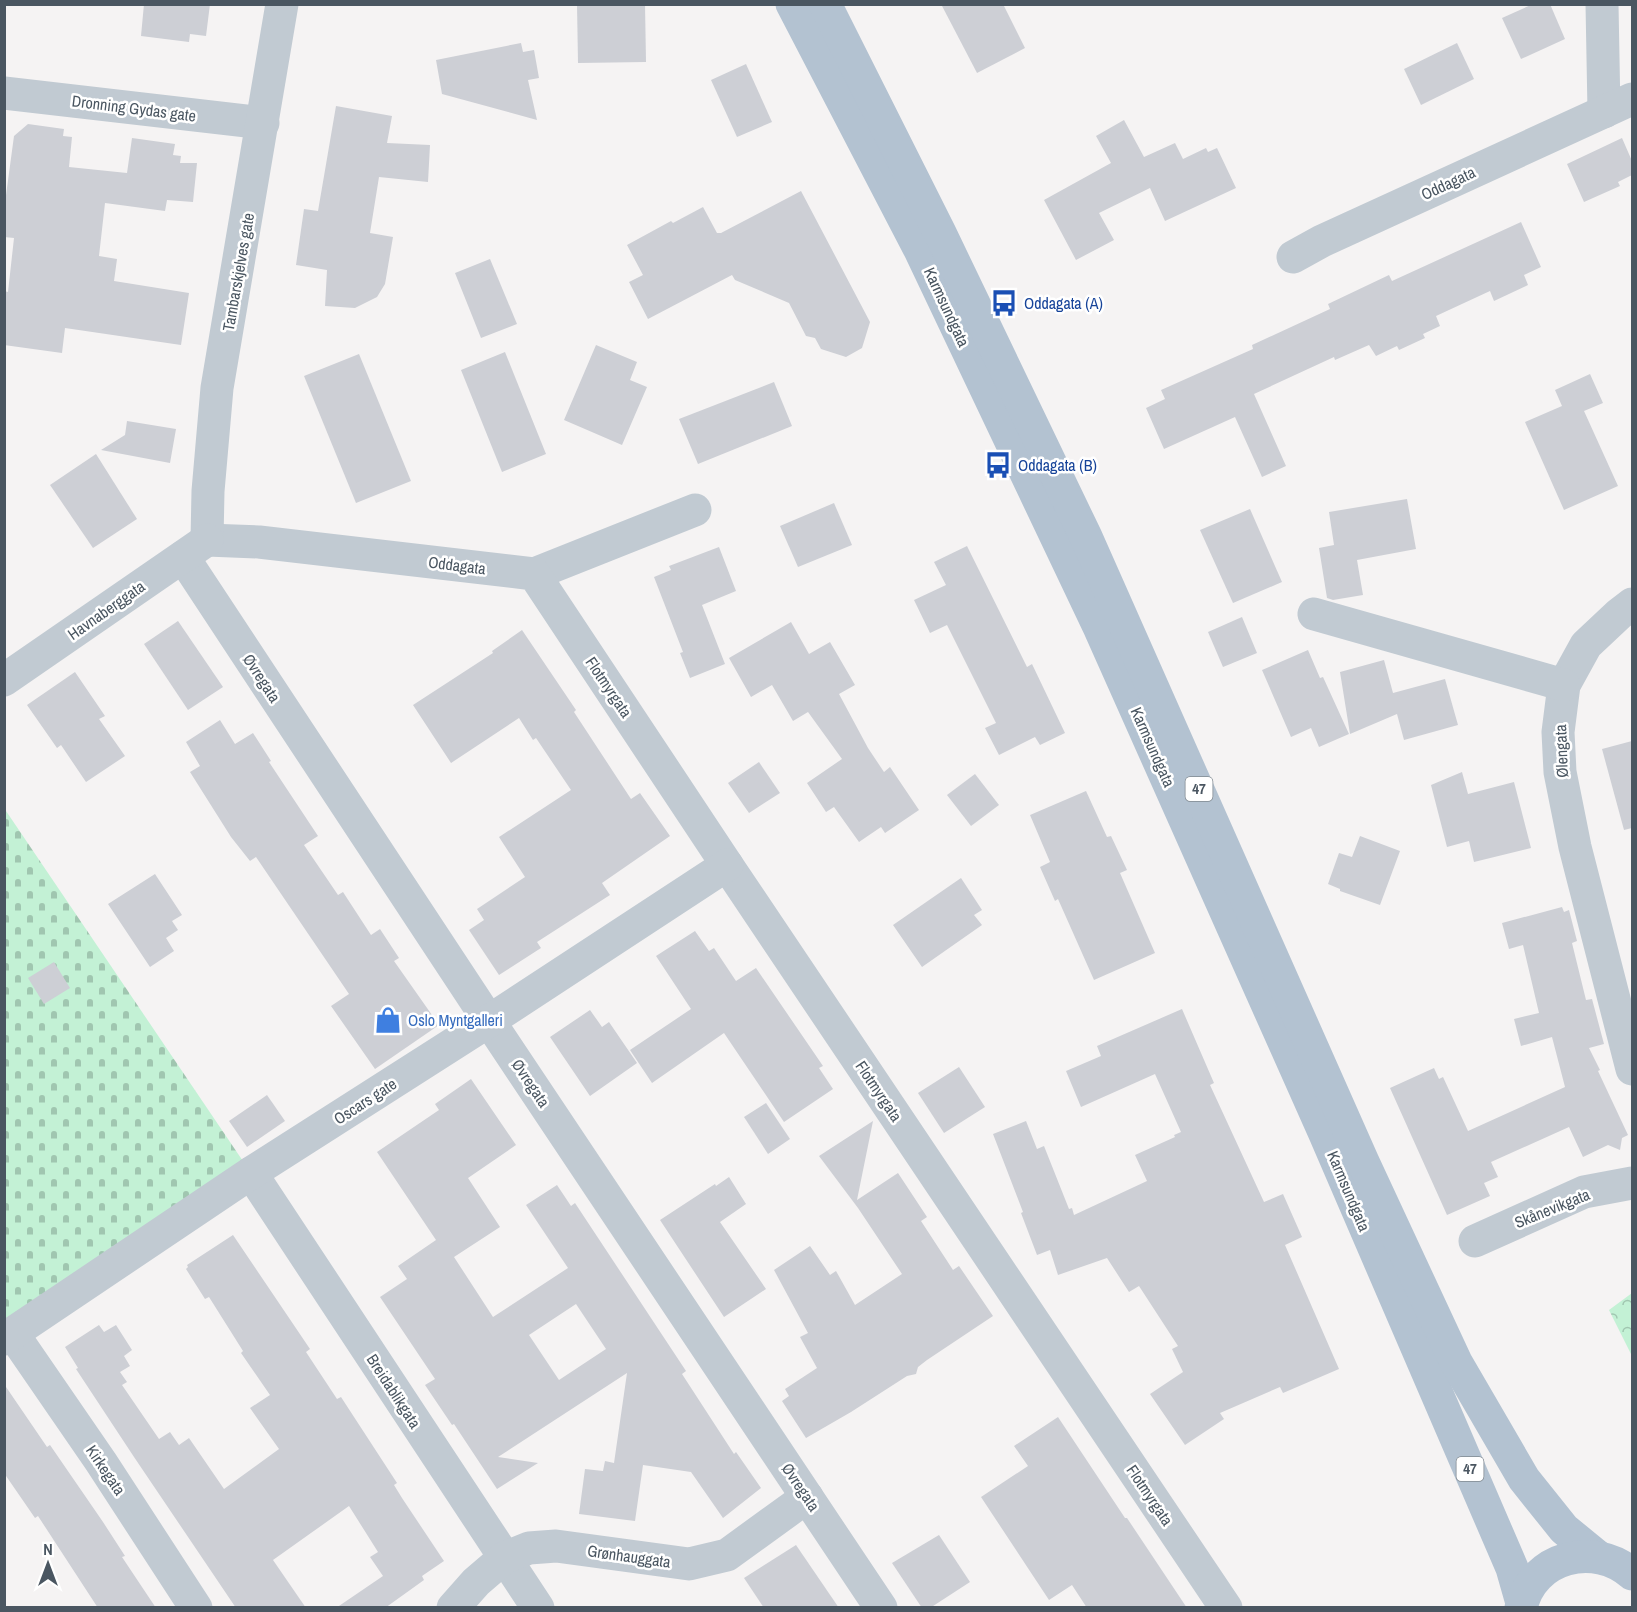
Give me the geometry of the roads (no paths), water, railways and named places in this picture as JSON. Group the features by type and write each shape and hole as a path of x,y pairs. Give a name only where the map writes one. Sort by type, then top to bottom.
{"main road":[{"name":"Karmsundgata","path":"792,4 920,250 1100,629 1385,1273 1512,1568 1522,1606"},
{"name":"Karmsundgata","path":"825,4 940,234 1086,537 1363,1162 1456,1362 1524,1479 1564,1529 1597,1556"},
{"name":"47","path":"1522,1606 1530,1586 1542,1571 1577,1556 1597,1556 1611,1560 1632,1574"}],"street":[{"name":"Tambarskjelves gate","path":"195,549 208,490 217,388 282,4"},
{"name":"Oddagata","path":"1293,257 1322,241 1618,105 1602,4"},
{"name":"Dronning Gydas gate","path":"4,93 263,123"},
{"name":"Oddagata","path":"195,549 259,542 534,574 695,510"},
{"name":"Havnaberggata","path":"4,680 195,549"},
{"name":"Øvregata","path":"195,549 489,1021 881,1608"},
{"name":"Flotmyrgata","path":"534,574 1226,1608"},
{"path":"1314,614 1564,685 1586,645 1618,614 1632,604"},
{"name":"Ølengata","path":"1564,685 1558,732 1560,772 1575,847 1632,1069"},
{"name":"Oscars gate","path":"9,1336 251,1173 727,865"},
{"name":"Breidablikgata","path":"251,1173 538,1608"},
{"name":"Skånevikgata","path":"1475,1241 1584,1192 1632,1183"},
{"name":"Kirkegata","path":"9,1336 101,1462 196,1608"},
{"name":"Grønhauggata","path":"453,1608 476,1582 504,1558 529,1548 556,1546 689,1564 727,1555 807,1497"}],"place":[{"name":"Oddagata (A)","path":"1004,303"},
{"name":"Oddagata (B)","path":"998,465"},
{"name":"Oslo Myntgalleri","path":"388,1020"}]}
